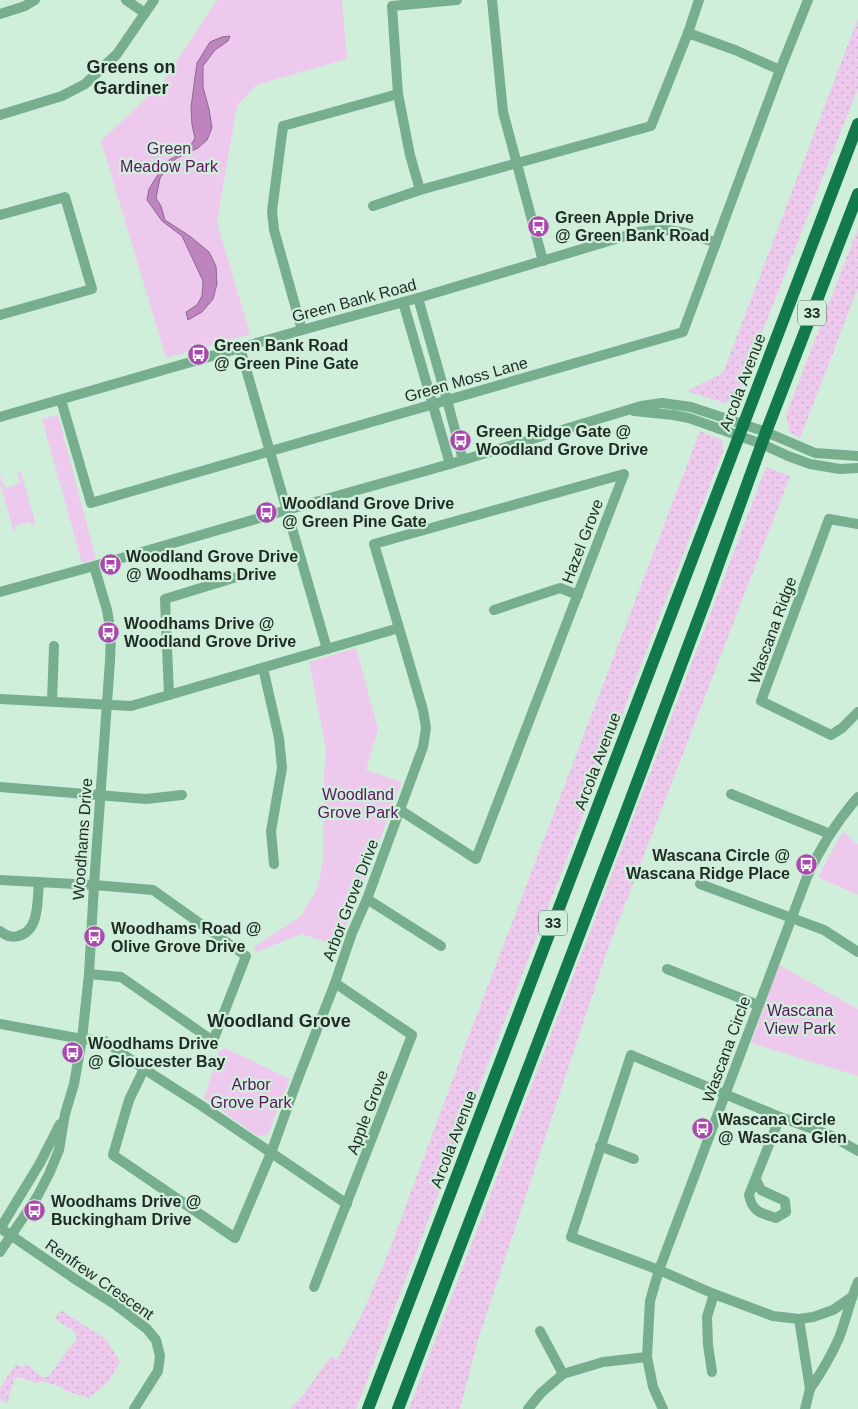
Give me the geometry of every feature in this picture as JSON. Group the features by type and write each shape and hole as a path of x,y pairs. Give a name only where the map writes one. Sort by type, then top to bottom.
{"main road":[{"name":"Arcola Avenue","path":"368,1409 858,124"},
{"name":"33","path":"398,1409 630,802 766,432 858,194"}],"street":[{"path":"0,14 35,0"},
{"path":"126,0 145,13"},
{"path":"0,115 62,96 85,84 117,54 154,0"},
{"path":"420,190 410,155 398,94 392,6 457,0"},
{"path":"492,0 503,112 544,261"},
{"path":"373,206 420,190 651,126 699,0"},
{"name":"Green Moss Lane","path":"61,400 91,503 682,332 808,0"},
{"path":"688,33 735,50 780,70"},
{"path":"302,330 274,230 272,210 283,126 398,94"},
{"path":"0,215 65,197 92,289 0,315"},
{"name":"Green Bank Road","path":"0,417 418,298 639,232 666,230 685,232 716,243"},
{"path":"418,298 463,460"},
{"path":"403,302 450,464"},
{"path":"240,348 328,649"},
{"path":"0,592 450,464 641,406 662,403 691,406 766,432 815,453 858,456"},
{"path":"626,411 690,418 810,464 840,469 858,468"},
{"name":"Hazel Grove","path":"399,628 374,544 624,474 476,859 400,810"},
{"name":"Wascana Ridge","path":"858,524 829,519 761,702 831,735 842,728 858,712"},
{"name":"Woodhams Drive","path":"0,1252 37,1197 59,1150 82,1039 89,974 111,634 107,610 94,566"},
{"path":"169,695 166,599 240,576"},
{"path":"494,610 560,588 578,594"},
{"path":"0,699 131,706 399,628"},
{"name":"Arbor Grove Drive","path":"144,1068 129,1100 113,1155 235,1238 271,1153 423,747 426,728 423,710 399,628"},
{"path":"52,701 54,646"},
{"path":"263,668 279,738 282,768 271,831 274,864"},
{"path":"0,787 146,799 182,795"},
{"path":"731,794 830,834"},
{"name":"Wascana Circle","path":"663,1409 653,1388 647,1357 650,1300 659,1270 811,869 830,834 858,797"},
{"path":"0,880 153,890 246,956 213,1041 121,977 89,974"},
{"path":"0,931 8,936 16,937 30,930 34,923 39,882"},
{"path":"700,884 824,930 858,952"},
{"path":"367,899 441,946"},
{"path":"667,969 758,1005"},
{"name":"Apple Grove","path":"314,1287 348,1204 412,1035 335,983"},
{"path":"0,1024 82,1039 106,1041 348,1204"},
{"path":"852,1297 833,1310 813,1317 799,1319 772,1316 571,1236 632,1055 780,1118 832,1136 858,1151"},
{"name":"Woodhams Drive","path":"0,1228 40,1163 65,1114"},
{"path":"756,1180 780,1118"},
{"path":"600,1146 634,1159"},
{"name":"Renfrew Crescent","path":"0,1228 116,1305 147,1329 156,1340 160,1356 158,1371 136,1408"},
{"path":"805,1409 810,1389 820,1375 839,1337 858,1282"},
{"path":"712,1372 708,1345 707,1317 714,1294"},
{"path":"799,1319 810,1389"},
{"path":"540,1331 564,1374"},
{"path":"528,1409 541,1393 564,1374 602,1362 647,1357"}],"green space":[{"name":"Green Meadow Park","path":"217,0 342,0 347,59 256,85 237,106 217,222 250,334 166,358 101,141 163,82"},
{"path":"858,18 858,88 736,399 725,403 687,391 723,373"},
{"path":"858,228 858,288 800,438 790,432 786,415"},
{"path":"58,415 96,559 82,563 42,419"},
{"path":"700,431 722,440 723,451 356,1409 290,1409 303,1395 331,1356 337,1360 361,1316 388,1254 474,1022"},
{"path":"766,467 790,476 607,951 478,1340 460,1409 409,1409"},
{"path":"17,471 21,472 35,522 32,526 30,522 15,526 15,531 0,484 0,476 5,488 20,483"},
{"name":"Woodland Grove Park","path":"356,648 378,729 366,770 402,782 339,947 302,934 256,952 254,947 300,917 317,889 323,861 326,749 309,662"},
{"path":"843,831 858,845 858,895 818,877"},
{"name":"Wascana View Park","path":"779,965 858,1009 858,1076 751,1043"},
{"name":"Arbor Grove Park","path":"225,1048 290,1079 268,1134 263,1136 256,1135 204,1098 219,1052"},
{"path":"61,1310 106,1339 120,1362 109,1381 89,1398 63,1390 63,1388 43,1381 38,1383 18,1377 14,1379 7,1403 0,1400 0,1388 16,1364 22,1367 26,1364 42,1377 48,1377 77,1339 75,1332 55,1319"}],"shaded area":[{"path":"230,36 228,41 215,50 203,66 203,87 212,128 207,140 198,148 177,158 168,167 160,178 156,198 161,206 165,220 191,237 209,252 216,266 217,284 213,299 202,312 188,320 186,312 197,305 202,296 203,281 182,236 162,221 147,200 149,189 169,160 188,150 195,138 191,107 197,63 210,42"}],"place":[{"name":"Green Apple Drive @ Green Bank Road","path":"539,226"},
{"name":"Green Bank Road @ Green Pine Gate","path":"198,354"},
{"name":"Green Ridge Gate @ Woodland Grove Drive","path":"460,440"},
{"name":"Woodland Grove Drive @ Green Pine Gate","path":"266,512"},
{"name":"Woodland Grove Drive @ Woodhams Drive","path":"110,565"},
{"name":"Woodhams Drive @ Woodland Grove Drive","path":"108,632"},
{"name":"Wascana Circle @ Wascana Ridge Place","path":"806,864"},
{"name":"Woodhams Road @ Olive Grove Drive","path":"95,937"},
{"name":"Woodhams Drive @ Gloucester Bay","path":"72,1052"},
{"name":"Wascana Circle @ Wascana Glen","path":"702,1128"},
{"name":"Woodhams Drive @ Buckingham Drive","path":"35,1210"}],"district":[{"name":"Greens on Gardiner","path":"131,77"},
{"name":"Woodland Grove","path":"279,1021"}]}
